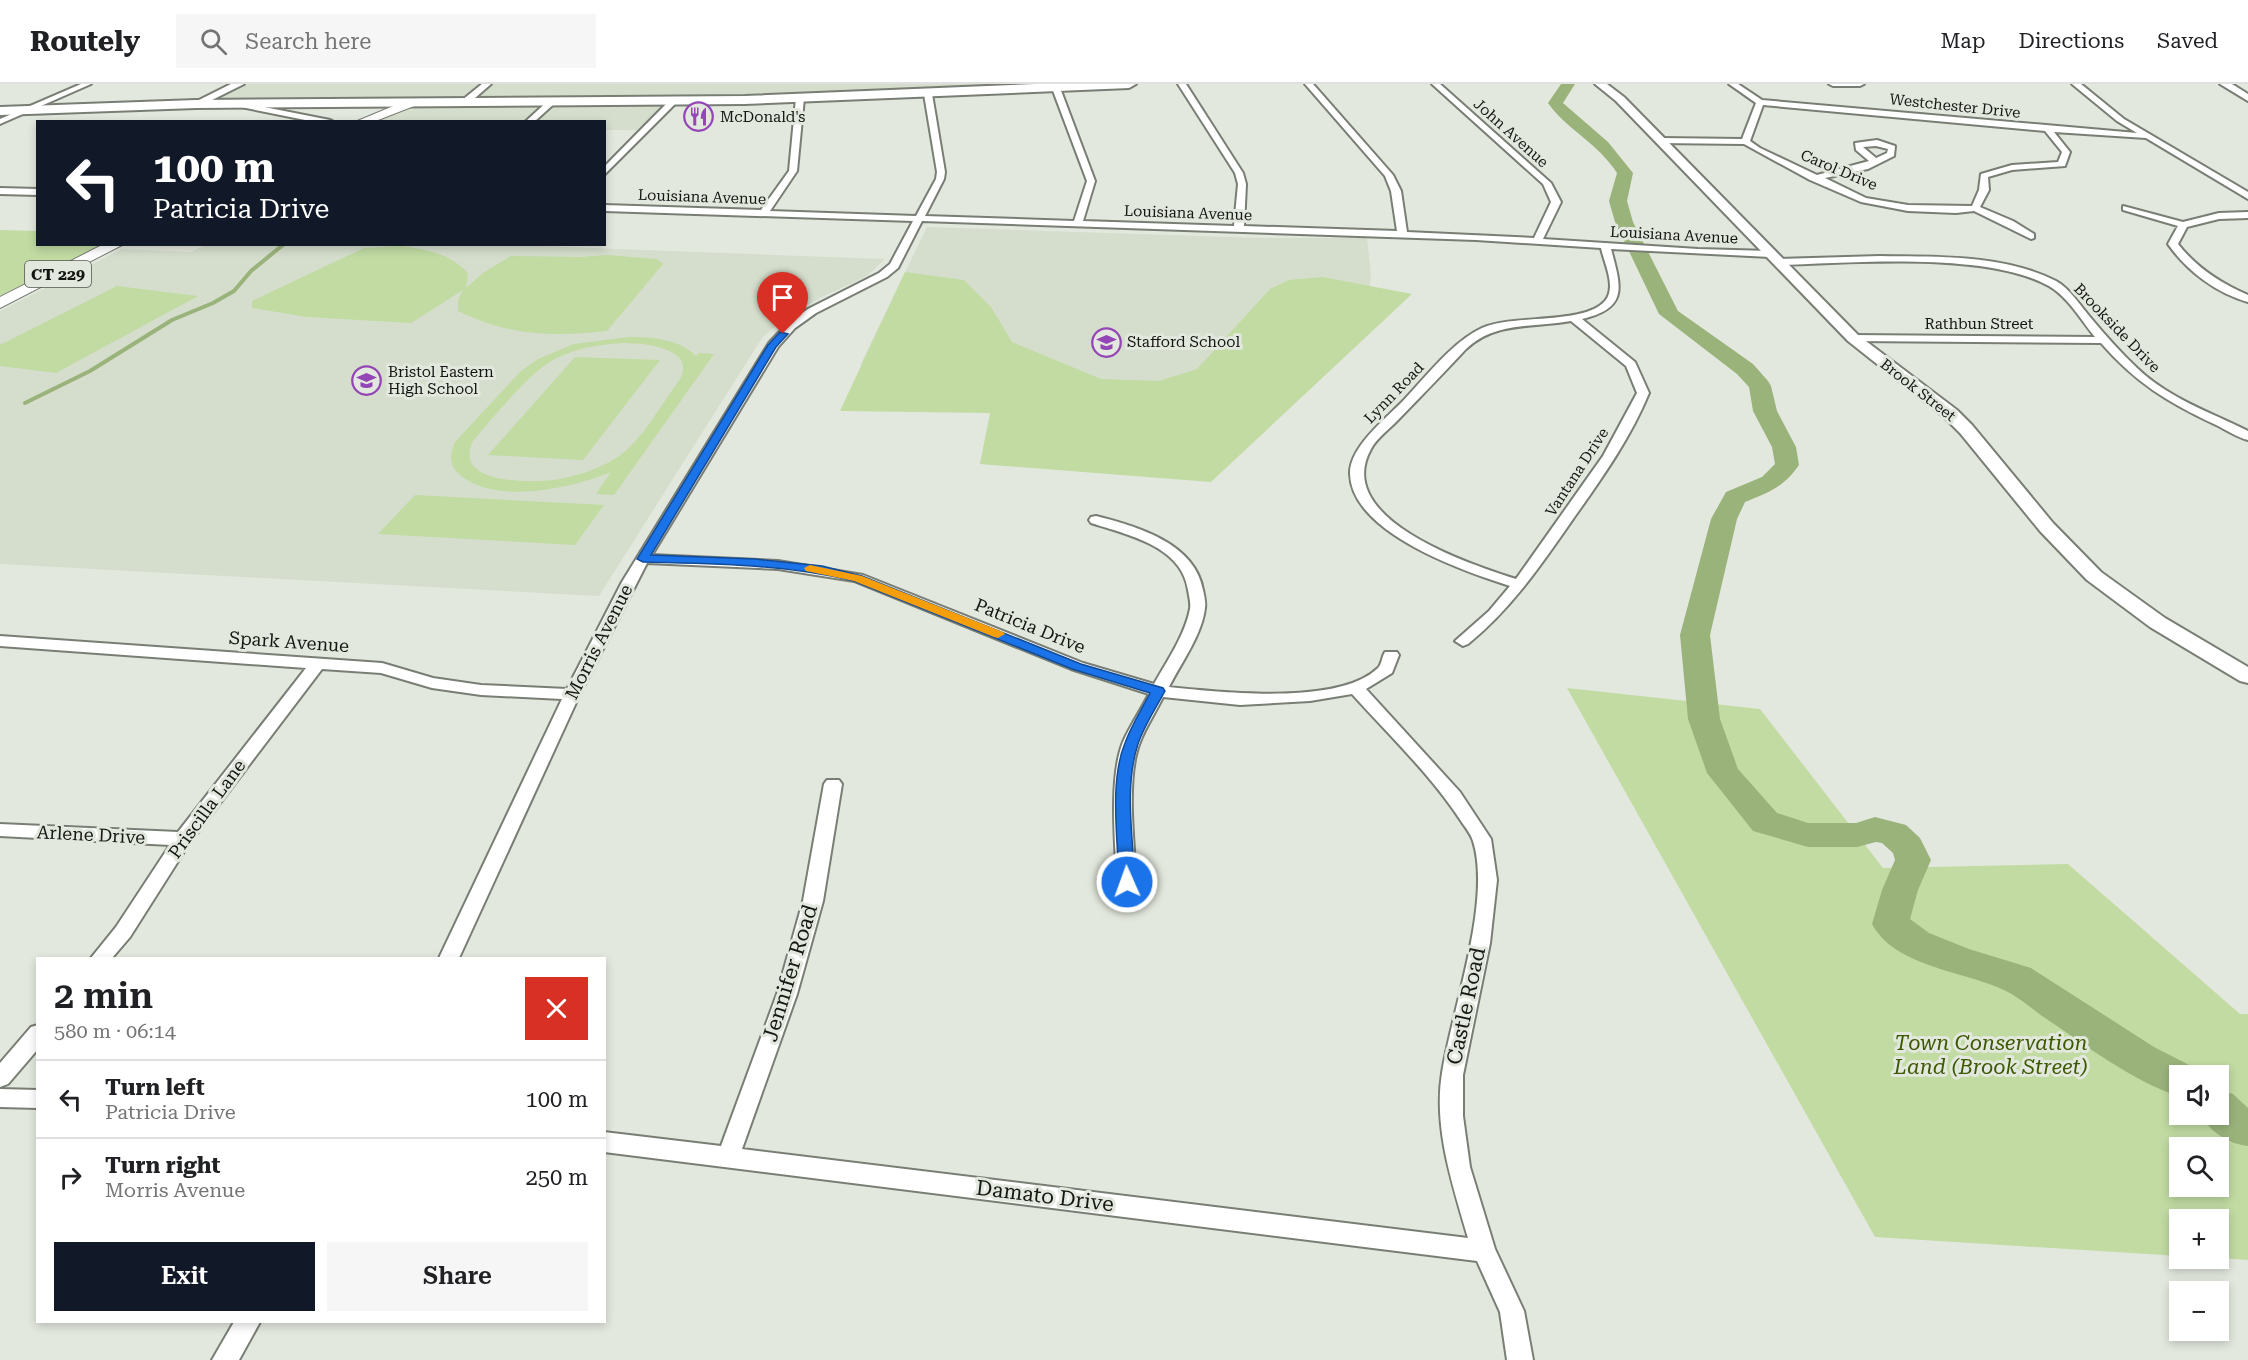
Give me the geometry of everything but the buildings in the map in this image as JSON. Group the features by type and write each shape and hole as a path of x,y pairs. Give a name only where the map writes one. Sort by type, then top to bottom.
{"highway":[{"path":"0,111 196,104 384,108 410,103 800,98 1130,84"}],"main road":[{"path":"364,120 384,108"},
{"name":"CT 229","path":"0,303 113,246"}],"street":[{"path":"0,122 87,84"},
{"path":"196,104 239,84"},
{"path":"464,103 488,84"},
{"path":"1182,84 1239,173 1242,184 1239,230"},
{"path":"1309,84 1389,175 1396,190 1402,234"},
{"name":"John Avenue","path":"1436,84 1547,183 1556,202 1537,241"},
{"name":"Brook Street","path":"1600,84 1620,99 1853,338 1966,429 2052,534 2096,578 2121,598 2248,676"},
{"path":"1660,141 1746,142 1747,130 1760,102 1733,84"},
{"path":"1834,84 1860,84"},
{"path":"2076,84 2122,120 2248,196"},
{"path":"2225,84 2248,98"},
{"path":"1056,88 1089,172 1090,181 1077,225"},
{"name":"Morris Avenue","path":"448,957 572,694 629,582 773,345 801,318 883,275 894,266 940,179 941,172 928,94"},
{"path":"763,214 793,171 800,98"},
{"path":"606,170 674,101"},
{"path":"531,120 552,102"},
{"name":"Westchester Drive","path":"1760,102 1902,113 2049,130 2147,136"},
{"path":"239,104 321,120"},
{"path":"1975,208 1984,190 1984,176 1990,172 2007,168 2062,164 2066,152 2049,130"},
{"name":"Carol Drive","path":"1746,142 1757,150 1846,193 1885,205 1933,210 1975,208 2010,223 2031,236"},
{"path":"1813,178 1866,167 1875,162"},
{"path":"0,191 36,192"},
{"name":"Louisiana Avenue","path":"606,208 1402,234 1774,258"},
{"path":"2126,208 2183,225 2212,217 2248,215"},
{"path":"2183,225 2173,244 2185,261 2207,278 2248,298"},
{"name":"Lynn Road","path":"1520,585 1448,560 1392,528 1372,511 1358,488 1354,473 1356,460 1381,430 1462,347 1479,333 1510,323 1574,318 1597,311 1612,299 1615,291 1614,281 1605,246"},
{"name":"Brookside Drive","path":"1774,258 1914,261 2004,267 2054,285 2067,296 2104,340 2139,376 2161,393 2247,434"},
{"name":"Vantana Drive","path":"1463,641 1486,624 1520,585 1590,484 1636,411 1643,393 1631,364 1574,318"},
{"name":"Rathbun Street","path":"1853,338 2104,340"},
{"path":"1096,520 1146,536 1174,553 1193,574 1198,607 1188,635 1131,743 1126,766 1124,799 1128,903"},
{"name":"Patricia Drive","path":"643,559 755,562 822,570 858,578 1077,666 1158,691 1240,700 1310,696 1356,688 1386,670 1391,655"},
{"name":"Spark Avenue","path":"0,641 382,668 432,683 481,690 572,694"},
{"name":"Priscilla Lane","path":"102,957 123,932 183,840 318,663"},
{"name":"Castle Road","path":"1356,688 1454,796 1482,840 1488,880 1480,943 1452,1075 1452,1116 1459,1167 1485,1251 1512,1311 1520,1360"},
{"name":"Jennifer Road","path":"728,1157 793,973 813,901 833,784"},
{"name":"Arlene Drive","path":"0,830 183,840"},
{"path":"0,1078 36,1036"},
{"path":"0,1098 36,1099"},
{"name":"Damato Drive","path":"606,1142 1485,1251"},
{"path":"225,1360 247,1323"}],"shaded area":[{"path":"247,84 1062,84 793,96 220,101 218,99"},
{"path":"657,104 662,106 640,130 606,130 606,120 378,120 421,105"},
{"name":"Stafford School","path":"927,227 1263,238 1367,238 1371,275 1367,319 980,464 1000,368 860,365"},
{"name":"Bristol Eastern High School","path":"204,246 538,246 885,259 867,276 820,298 785,318 762,338 599,596 0,564 0,311 122,249 191,252"}],"green space":[{"path":"0,230 36,231 36,246 104,246 0,296"},
{"path":"400,246 445,256 461,266 468,273 466,288 483,273 511,256 606,255 657,259 663,264 607,331 549,334 495,326 458,311 458,300 463,290 411,323 307,317 252,308 252,301 364,248"},
{"path":"905,272 964,280 991,307 1012,342 1101,379 1159,381 1197,369 1270,289 1289,280 1323,277 1412,294 1211,482 980,464 990,413 840,411"},
{"path":"117,286 198,296 56,373 0,366 0,345"},
{"path":"629,337 647,338 674,343 696,356 699,353 714,354 614,495 596,494 611,472 556,488 514,492 476,485 461,476 451,460 455,442 521,371 538,359 574,344","holes":["631,343 665,349 681,360 683,368 680,379 651,422 625,451 609,462 589,471 560,479 516,481 485,474 474,466 469,456 473,441 508,400 538,370 574,351 602,345"]},
{"path":"575,357 660,360 583,460 488,455"},
{"path":"415,495 604,505 575,545 378,534"},
{"name":"Town Conservation Land (Brook Street)","path":"1567,688 1760,709 1883,868 2068,864 2240,1014 2248,1014 2248,1260 2229,1259 2229,1209 2169,1209 2169,1255 1875,1237"}],"waterway":[{"path":"1568,84 1555,103 1603,145 1625,173 1618,201 1624,222 1669,314 1745,369 1760,386 1765,411 1784,447 1787,465 1771,482 1735,497 1724,519 1695,635 1704,719 1723,773 1765,822 1808,835 1857,835 1875,829 1894,834 1908,847 1913,860 1900,890 1890,924 1916,943 1959,961 2017,979 2140,1059 2169,1074"},
{"path":"25,403 90,371 172,320 213,303 234,291 251,271 282,246"},
{"path":"2229,1117 2239,1126 2248,1127"}],"slow traffic":[{"path":"810,568 858,578 998,634"}],"place":[{"name":"McDonald's","path":"699,117"},
{"name":"Stafford School","path":"1106,342"},
{"name":"Bristol Eastern High School","path":"367,381"}],"route":[{"path":"783,334 773,345 643,559 755,562 822,570 858,578 1077,666 1158,691 1131,743 1126,766 1124,799 1127,882"}]}
